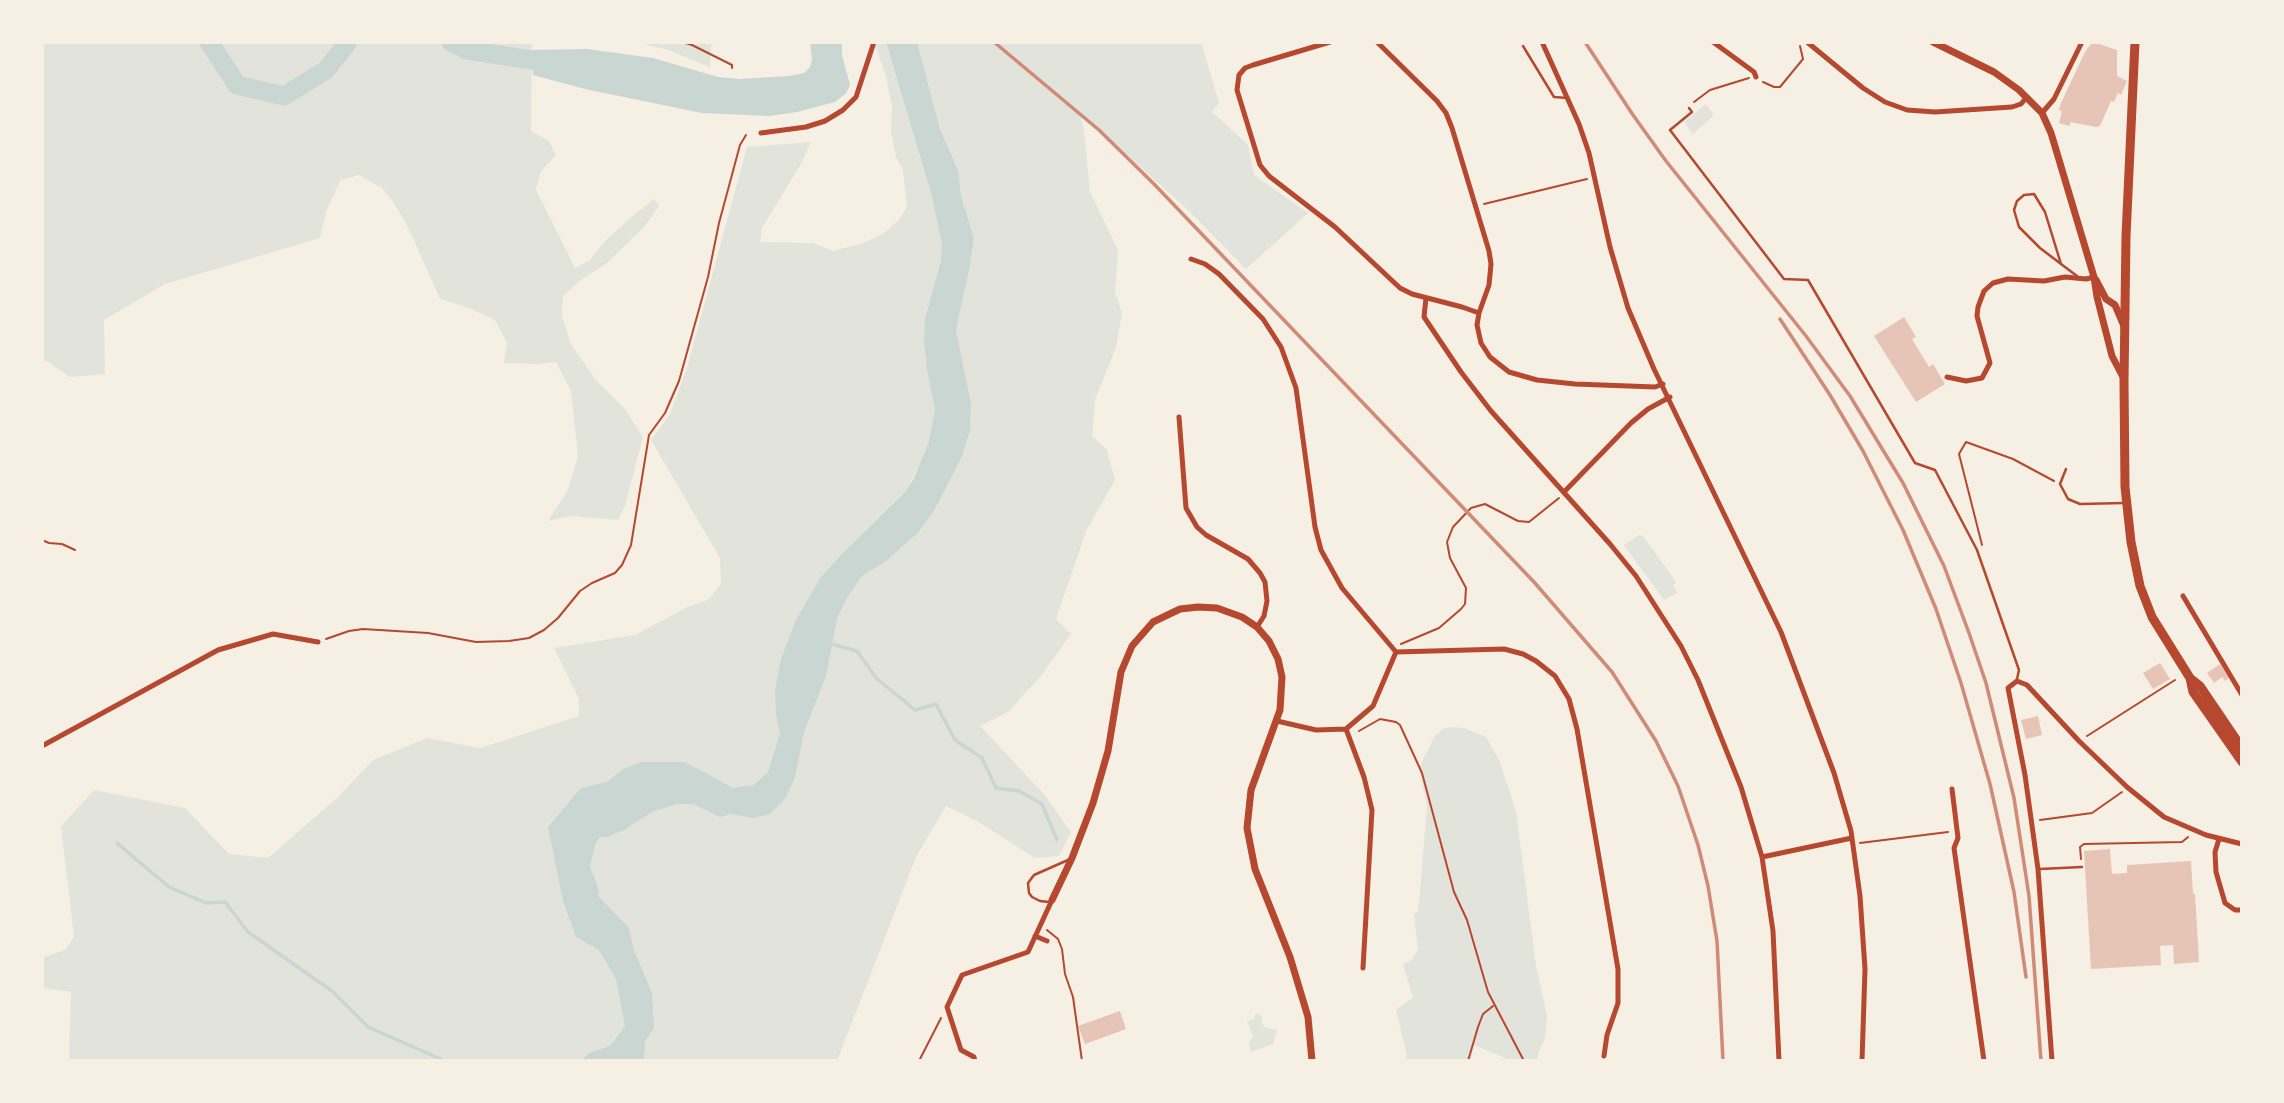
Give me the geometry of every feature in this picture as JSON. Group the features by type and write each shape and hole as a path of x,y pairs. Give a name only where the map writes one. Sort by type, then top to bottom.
{"main road":[{"path":"2136,42 2126,236 2124,381 2126,503 2134,565 2146,605 2160,632 2190,678 2193,692 2242,762"},
{"path":"2190,678 2200,685 2242,748"}],"street":[{"path":"761,133 806,127 825,121 843,110 856,97 874,42"},
{"path":"1330,42 1253,65 1245,68 1239,75 1237,90 1258,160 1266,173 1335,227 1393,283 1407,292 1479,313"},
{"path":"1377,42 1437,101 1452,128 1491,264 1489,285 1479,313 1479,334 1485,350 1502,368 1537,380 1655,387 1663,384"},
{"path":"1542,42 1589,153 1610,247 1628,308 1781,632 1830,761 1853,838 1859,884 1864,943 1862,1061"},
{"path":"1713,42 1754,72 1756,77"},
{"path":"1807,42 1863,88 1885,102 1907,110 1935,112 2011,107 2021,104 2026,98"},
{"path":"1933,42 1984,66 2007,81 2042,113 2052,133 2094,277 2112,356 2124,381"},
{"path":"2042,113 2054,99 2082,42"},
{"path":"1191,259 1205,264 1219,274 1263,319 1281,347 1296,388 1315,527 1321,550 1342,588 1396,652"},
{"path":"1947,377 1966,381 1982,378 1990,363 1978,316 1980,300 1988,287 2008,279 2044,281 2065,277 2094,277"},
{"path":"2094,277 2106,299 2115,306 2125,328"},
{"path":"2115,306 2125,288"},
{"path":"1426,298 1424,317 1461,372 1491,411 1636,576 1681,646 1707,699 1750,813 1762,857 1773,932 1779,1061"},
{"path":"1563,494 1632,423 1648,409 1670,397"},
{"path":"1179,417 1186,508 1197,527 1206,535 1248,559 1260,573 1265,582 1267,601 1264,616 1256,627"},
{"path":"2183,596 2242,695"},
{"path":"975,1061 974,1057 961,1050 947,1007 962,975 1028,952 1084,829 1103,771 1124,663 1137,638 1153,622 1180,609 1198,607 1226,610 1256,627 1269,641 1280,668 1282,698 1277,720 1251,790 1247,828 1255,869 1290,957 1308,1017 1312,1061"},
{"path":"42,746 218,650 273,634 318,642"},
{"path":"1396,652 1487,648 1523,654 1546,667 1569,699 1577,729 1619,980 1618,1003 1607,1035 1604,1056"},
{"path":"1277,720 1322,731 1346,729 1373,706 1396,652"},
{"path":"2052,1061 2038,869 2025,775 2008,688 2017,681 2027,685 2127,787 2164,817 2192,830 2242,844"},
{"path":"1346,729 1364,778 1372,810 1363,968"},
{"path":"1952,789 1958,838 1954,848 1984,1061"},
{"path":"1762,857 1853,838"},
{"path":"2219,839 2215,852 2216,872 2225,903 2235,910 2242,910"},
{"path":"1035,936 1047,942"}],"lane":[{"path":"1523,46 1554,97 1567,98"},
{"path":"1689,108 1692,112 1670,130 1784,279 1808,280 1915,463 1935,470 1976,550 2019,670 2017,681"},
{"path":"2061,264 2045,212 2034,194 2024,195 2015,205 2016,221 2040,248 2061,264 2080,278"},
{"path":"2066,469 2060,485 2068,499 2080,504 2126,503"},
{"path":"1052,900 1043,902 1032,897 1028,888 1030,878 1072,858"},
{"path":"2038,869 2082,867"}],"path":[{"path":"682,42 732,65 732,68"},
{"path":"318,642 363,629 428,633 476,642 529,638 551,624 580,591 615,573 622,565 631,545 645,448 649,435 665,413 679,381 740,145 746,135"},
{"path":"1483,205 1590,178"},
{"path":"1976,550 1983,544 1959,454 1966,442 2013,458 2060,485"},
{"path":"1402,642 1439,628 1465,604 1466,588 1450,558 1447,542 1452,527 1471,508 1485,505 1518,521 1529,522 1563,494"},
{"path":"42,540 75,550"},
{"path":"2087,736 2175,680"},
{"path":"1357,731 1380,719 1400,725 1422,773 1454,892 1467,920 1494,1006 1524,1061"},
{"path":"2038,821 2092,813 2122,791"},
{"path":"1858,843 1957,831"},
{"path":"2082,867 2080,847 2084,844 2182,842 2189,836"},
{"path":"1040,926 1058,939 1062,949 1065,974 1073,997 1082,1061"},
{"path":"1468,1061 1483,1014 1494,1006"},
{"path":"919,1061 947,1007"}],"shaded area":[{"path":"42,42 532,42 531,131 549,141 556,155 541,171 536,190 575,268 590,260 603,243 654,199 659,206 644,227 606,264 582,279 563,296 562,317 571,344 595,379 624,408 643,437 625,506 618,520 570,516 548,521 567,492 578,456 571,391 556,362 504,363 507,343 495,320 440,299 409,229 394,203 382,188 359,175 340,181 326,212 320,238 165,284 104,320 105,374 70,377 42,358"},
{"path":"635,42 716,42 711,46 710,67 668,50"},
{"path":"810,42 842,42 842,55 850,85 846,93 835,102 769,116 702,113 585,89 533,75 532,50 587,49 653,58 718,77 740,79 789,76 804,73 810,67"},
{"path":"874,42 886,42 931,193 942,244 941,260 925,319 927,370 935,410 928,444 905,492 822,577 832,637 847,598 862,576 885,562 917,534 935,509 961,459 971,403 956,330 974,238 961,196 958,170 940,129 917,42 1201,42 1219,103 1212,112 1248,145 1254,175 1308,213 1246,269 1191,213 1080,112 1090,192 1118,250 1115,292 1122,313 1116,347 1095,400 1092,436 1107,450 1115,480 1086,531 1056,619 1071,634 1041,676 1008,712 980,726 1044,794 1071,832 1059,856 1035,858 977,821 946,806 916,857 837,1061 70,1061 71,992 42,988 42,958 65,950 74,937 61,826 94,790 185,808 229,854 268,858 337,798 373,760 427,738 480,748 579,716 579,699 554,648 635,635 687,607 708,600 721,584 720,558 651,440 670,414 687,368 747,147 811,142 801,164 762,228 760,242 813,243 833,251 881,235 898,221 907,207 903,170 896,157 891,131 892,107 886,76"},
{"path":"886,42 917,42 940,129 958,170 961,196 974,238 956,330 971,403 970,430 961,459 935,509 918,533 885,562 862,576 847,598 837,619 826,676 804,732 795,778 784,800 770,814 753,818 731,814 720,817 693,804 677,804 652,812 624,830 600,837 595,844 590,867 599,890 598,896 629,928 633,948 652,993 654,1028 645,1041 644,1061 581,1061 589,1053 610,1046 625,1026 616,979 599,950 576,937 563,901 548,827 581,788 607,782 623,769 641,762 685,762 733,788 754,785 768,772 780,734 775,691 780,662 796,620 821,577 905,492 928,444 935,410 927,370 925,319 941,260 942,244 931,193"},
{"path":"1706,104 1714,115 1693,134 1684,122"},
{"path":"1639,535 1643,536 1676,582 1673,585 1677,593 1664,600 1624,545"},
{"path":"1464,728 1486,737 1499,760 1516,811 1536,966 1547,1016 1545,1038 1538,1053 1538,1061 1512,1061 1474,1045 1470,1061 1403,1061 1407,1056 1396,1010 1413,997 1403,964 1412,960 1418,949 1414,914 1418,911 1419,903 1427,806 1419,768 1435,736 1443,729"},
{"path":"1256,1013 1262,1017 1266,1028 1277,1030 1273,1044 1251,1052 1249,1042 1253,1036 1247,1021 1254,1019"}],"building":[{"path":"2093,42 2117,50 2117,76 2127,81 2121,95 2118,93 2114,102 2111,101 2100,126 2070,122 2070,126 2059,123 2061,103 2086,50"},
{"path":"1904,317 1916,337 1912,339 1929,367 1933,364 1945,384 1916,402 1874,336"},
{"path":"2160,663 2170,679 2153,689 2143,673"},
{"path":"2220,664 2229,678 2225,681 2222,677 2214,683 2207,673"},
{"path":"2038,716 2042,735 2026,739 2021,720"},
{"path":"2110,849 2112,874 2127,873 2127,865 2191,861 2199,962 2174,964 2173,945 2160,946 2161,965 2091,969 2084,851"},
{"path":"1120,1011 1126,1029 1085,1044 1078,1026"}],"waterway":[{"path":"209,42 237,85 284,96 326,70 348,42"},
{"path":"451,42 467,50 538,61 559,60"},
{"path":"828,643 857,651 876,678 915,710 936,704 955,740 982,758 996,788 1019,791 1042,804 1057,840"},
{"path":"117,843 169,887 206,903 225,902 248,932 332,991 368,1027 445,1061"}],"railway":[{"path":"994,42 1099,130 1154,184 1534,582 1612,672 1656,741 1678,786 1698,845 1717,941 1723,1061"},
{"path":"1585,42 1666,161 1806,336 1850,396 1903,483 1944,566 1986,683 2014,798 2029,896 2041,1061"},
{"path":"1780,319 1863,451 1903,530 1936,609 1990,784 2014,892 2026,977"}]}
